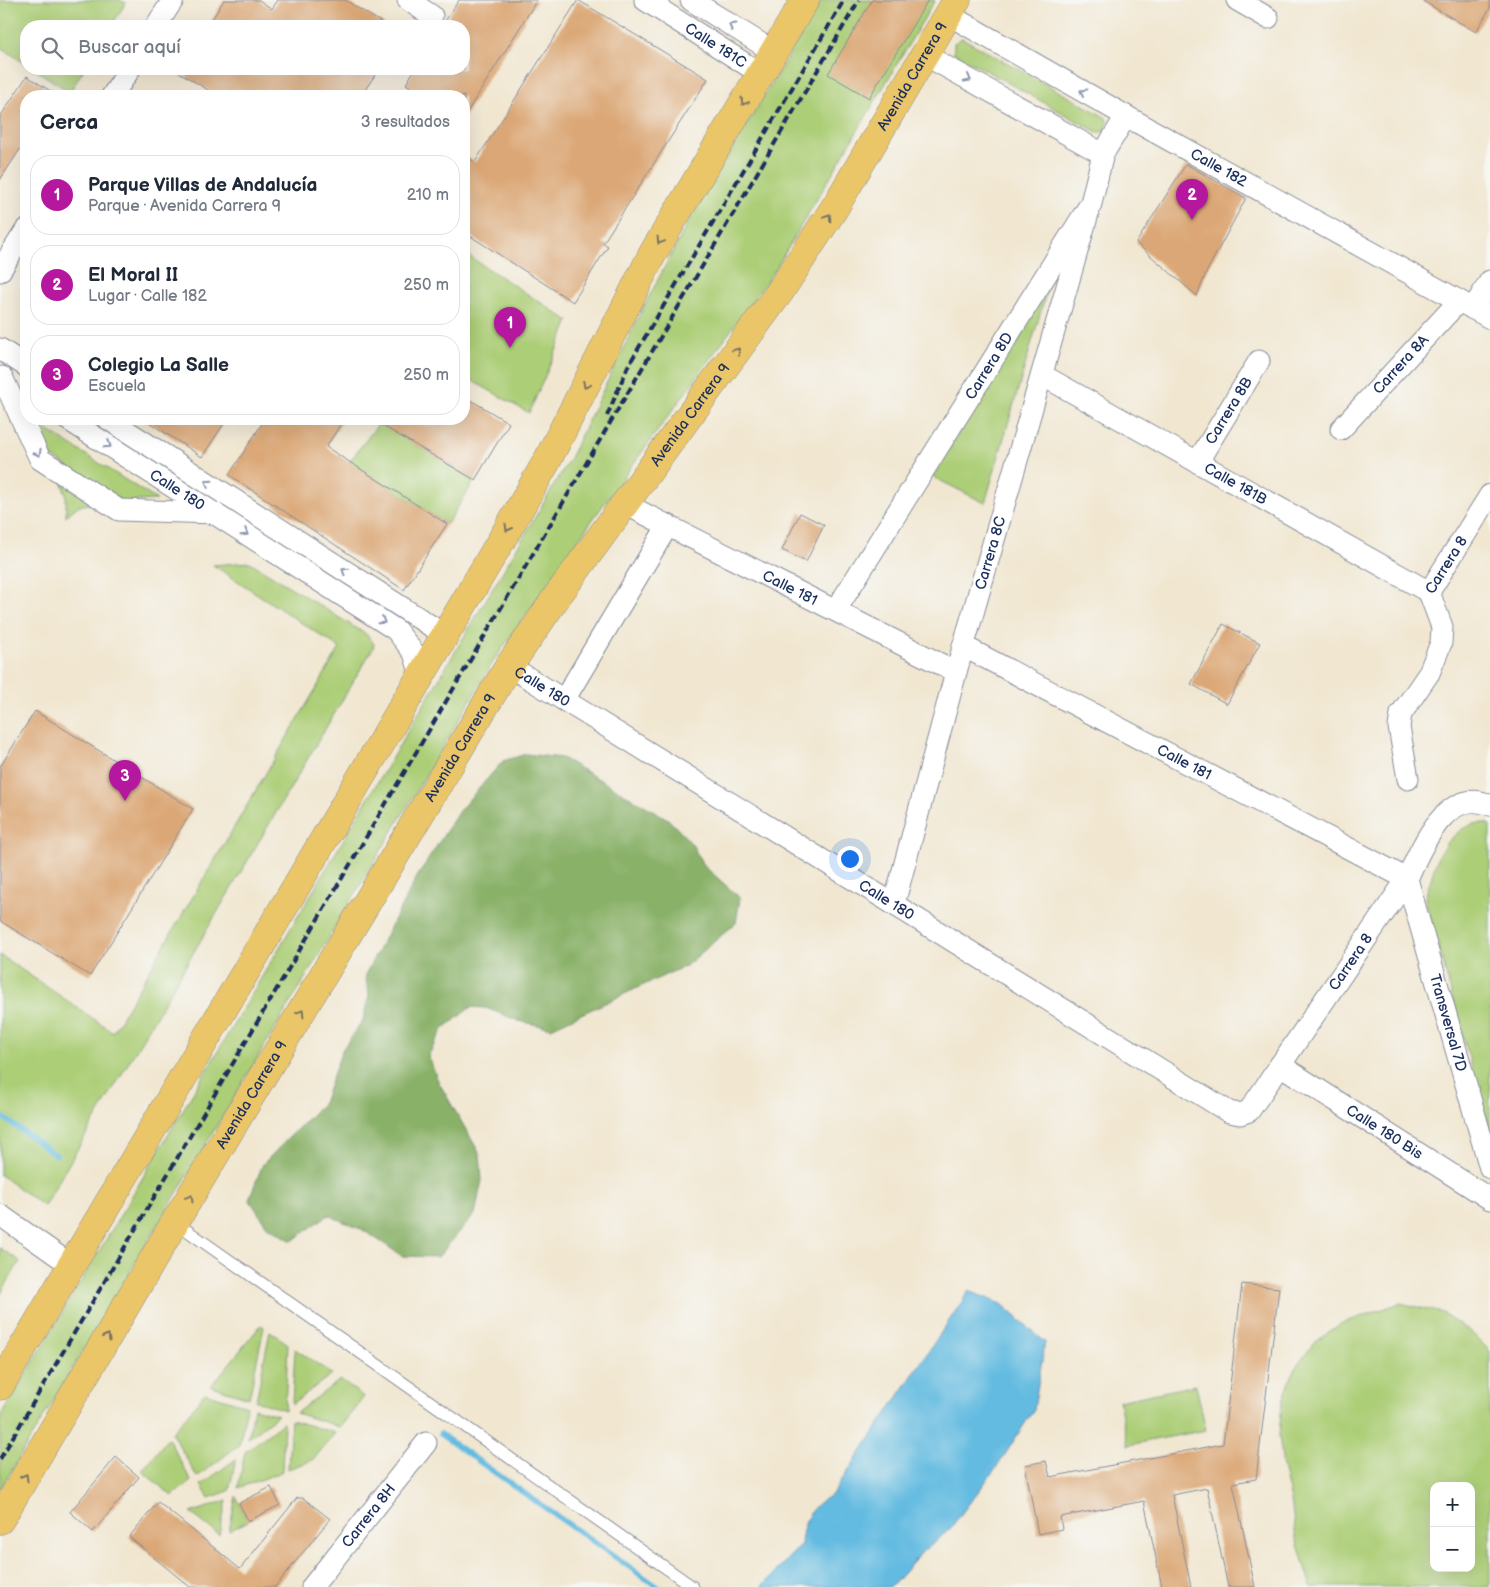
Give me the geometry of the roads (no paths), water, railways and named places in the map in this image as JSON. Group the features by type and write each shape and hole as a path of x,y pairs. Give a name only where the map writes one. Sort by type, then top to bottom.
{"main road":[{"path":"0,1386 547,461 653,253 805,0"},
{"name":"Avenida Carrera 9","path":"0,1520 175,1222 509,666 780,293 835,207 953,7"}],"street":[{"path":"160,20 173,0"},
{"path":"408,0 432,16"},
{"name":"Calle 181C","path":"645,0 767,63"},
{"name":"Calle 181C","path":"691,0 767,63"},
{"path":"1237,0 1268,18"},
{"name":"Calle 182","path":"953,7 1126,116 1474,310"},
{"path":"925,55 1103,154"},
{"path":"116,90 126,75"},
{"name":"Carrera 8D","path":"836,610 1091,203 1103,154 1126,116"},
{"name":"Carrera 8C","path":"894,904 963,646 1091,203"},
{"path":"0,271 20,239"},
{"name":"Carrera 8A","path":"1341,429 1474,310 1490,281"},
{"path":"0,349 20,362"},
{"name":"Carrera 8B","path":"1198,461 1259,361"},
{"name":"Calle 181B","path":"1042,376 1198,461 1429,592"},
{"path":"1,377 20,388"},
{"path":"1,377 20,417"},
{"path":"24,425 40,459 119,510 215,513"},
{"name":"Calle 180","path":"76,425 396,630 414,653 421,675"},
{"name":"Calle 180","path":"117,425 445,635"},
{"name":"Carrera 8","path":"1408,779 1399,727 1401,714 1429,673 1441,643 1442,627 1429,592 1490,495"},
{"name":"Calle 181","path":"625,504 956,672"},
{"path":"564,700 668,525"},
{"name":"Calle 181","path":"963,646 1407,879"},
{"name":"Calle 180","path":"509,666 1229,1112 1240,1114"},
{"name":"Carrera 8","path":"1240,1114 1249,1111 1407,879 1420,849 1445,814 1463,802 1474,801 1490,805"},
{"name":"Transversal 7D","path":"1407,879 1490,1168"},
{"name":"Calle 180 Bis","path":"1280,1065 1490,1199"},
{"path":"0,1215 71,1265"},
{"name":"Carrera 8H","path":"312,1587 426,1442"}],"lane":[{"path":"175,1222 693,1587"}],"water":[{"path":"969,1291 1002,1304 1045,1342 1034,1409 999,1464 949,1530 924,1550 891,1587 761,1587 801,1546 803,1529 809,1515 818,1504 832,1495"}],"waterway":[{"path":"0,1115 56,1155"},
{"path":"440,1434 658,1587"}],"railway":[{"path":"607,416 628,366 844,0"},
{"path":"0,1459 859,0"}],"place":[{"name":"El Moral II","path":"1192,220"},
{"name":"Parque Villas de Andalucía","path":"510,348"},
{"name":"Colegio La Salle","path":"125,801"}]}
